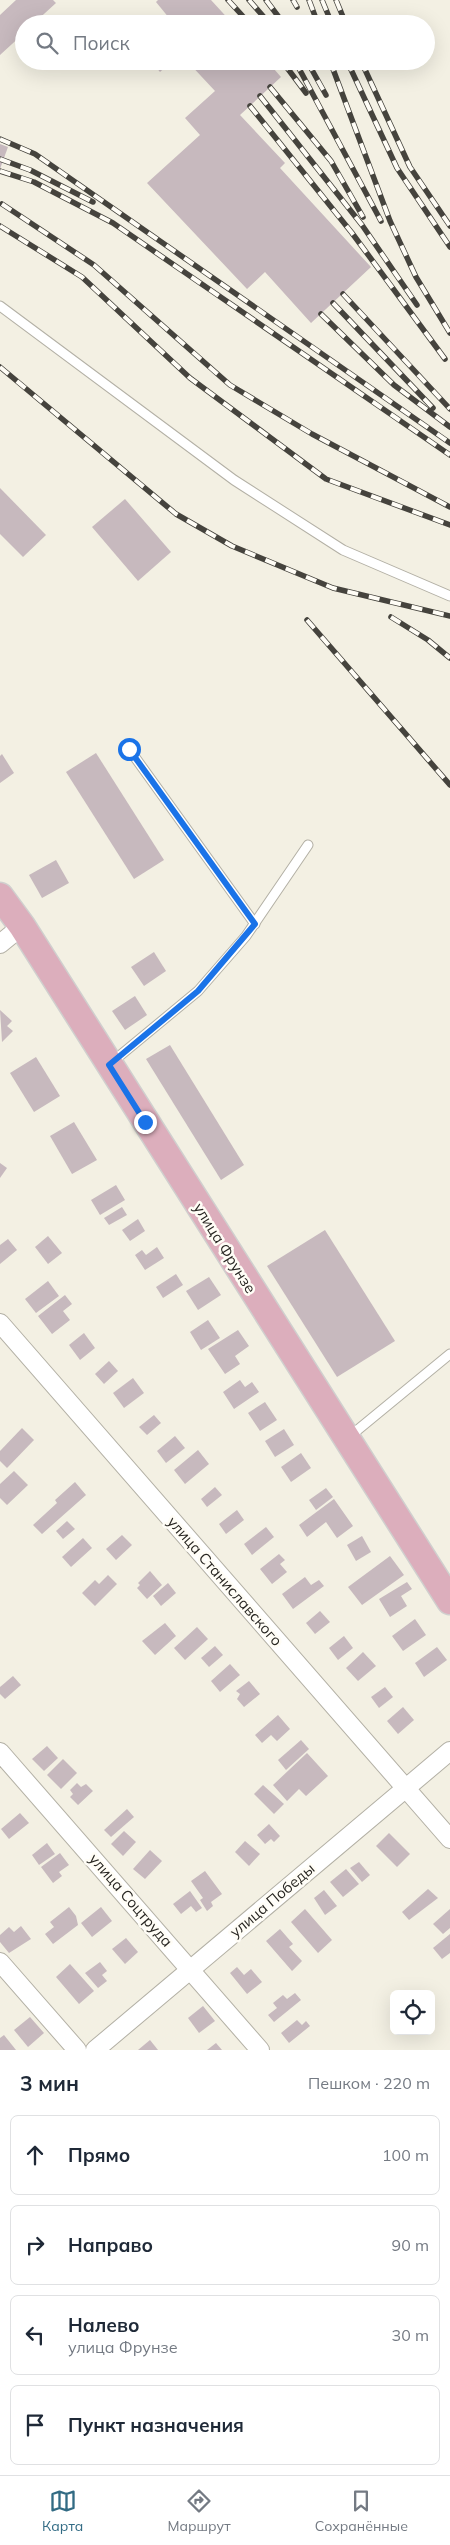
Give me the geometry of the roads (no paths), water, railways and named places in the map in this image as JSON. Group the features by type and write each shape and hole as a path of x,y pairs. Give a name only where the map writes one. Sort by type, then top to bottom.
{"main road":[{"name":"улица Фрунзе","path":"0,896 22,926 450,1601"}],"street":[{"path":"0,944 22,926"},
{"name":"улица Станиславского","path":"0,1323 450,1839"},
{"name":"улица Победы","path":"94,2050 450,1751"},
{"name":"улица Соцтруда","path":"0,1752 260,2050"},
{"path":"0,1962 77,2050"}],"lane":[{"path":"0,306 234,480 326,540 343,550 450,596"},
{"path":"129,749 255,924"},
{"path":"109,1065 198,991 255,924 308,845"},
{"path":"347,1439 450,1354"}],"railway":[{"path":"228,0 242,15"},
{"path":"249,0 262,15"},
{"path":"266,0 277,15"},
{"path":"293,0 297,7"},
{"path":"309,0 315,15"},
{"path":"322,0 328,15"},
{"path":"336,0 342,15"},
{"path":"289,70 306,93"},
{"path":"300,70 381,221"},
{"path":"312,70 326,95"},
{"path":"333,70 390,221 416,277 450,333"},
{"path":"351,70 397,168 450,247"},
{"path":"365,70 410,167 450,226"},
{"path":"270,87 331,161 363,217"},
{"path":"260,96 362,225 417,305"},
{"path":"250,106 352,233 445,359"},
{"path":"0,139 35,154 450,443"},
{"path":"0,159 30,170 93,202"},
{"path":"0,171 34,182 113,223 450,455"},
{"path":"2,204 94,265 230,385 312,434 450,507"},
{"path":"0,226 82,277 190,378 326,479 450,525"},
{"path":"343,294 450,409"},
{"path":"333,303 433,408"},
{"path":"321,314 394,385 450,427"},
{"path":"0,367 176,514 232,546 333,588 450,616"},
{"path":"391,617 428,640 450,658"},
{"path":"307,620 450,785"}]}
